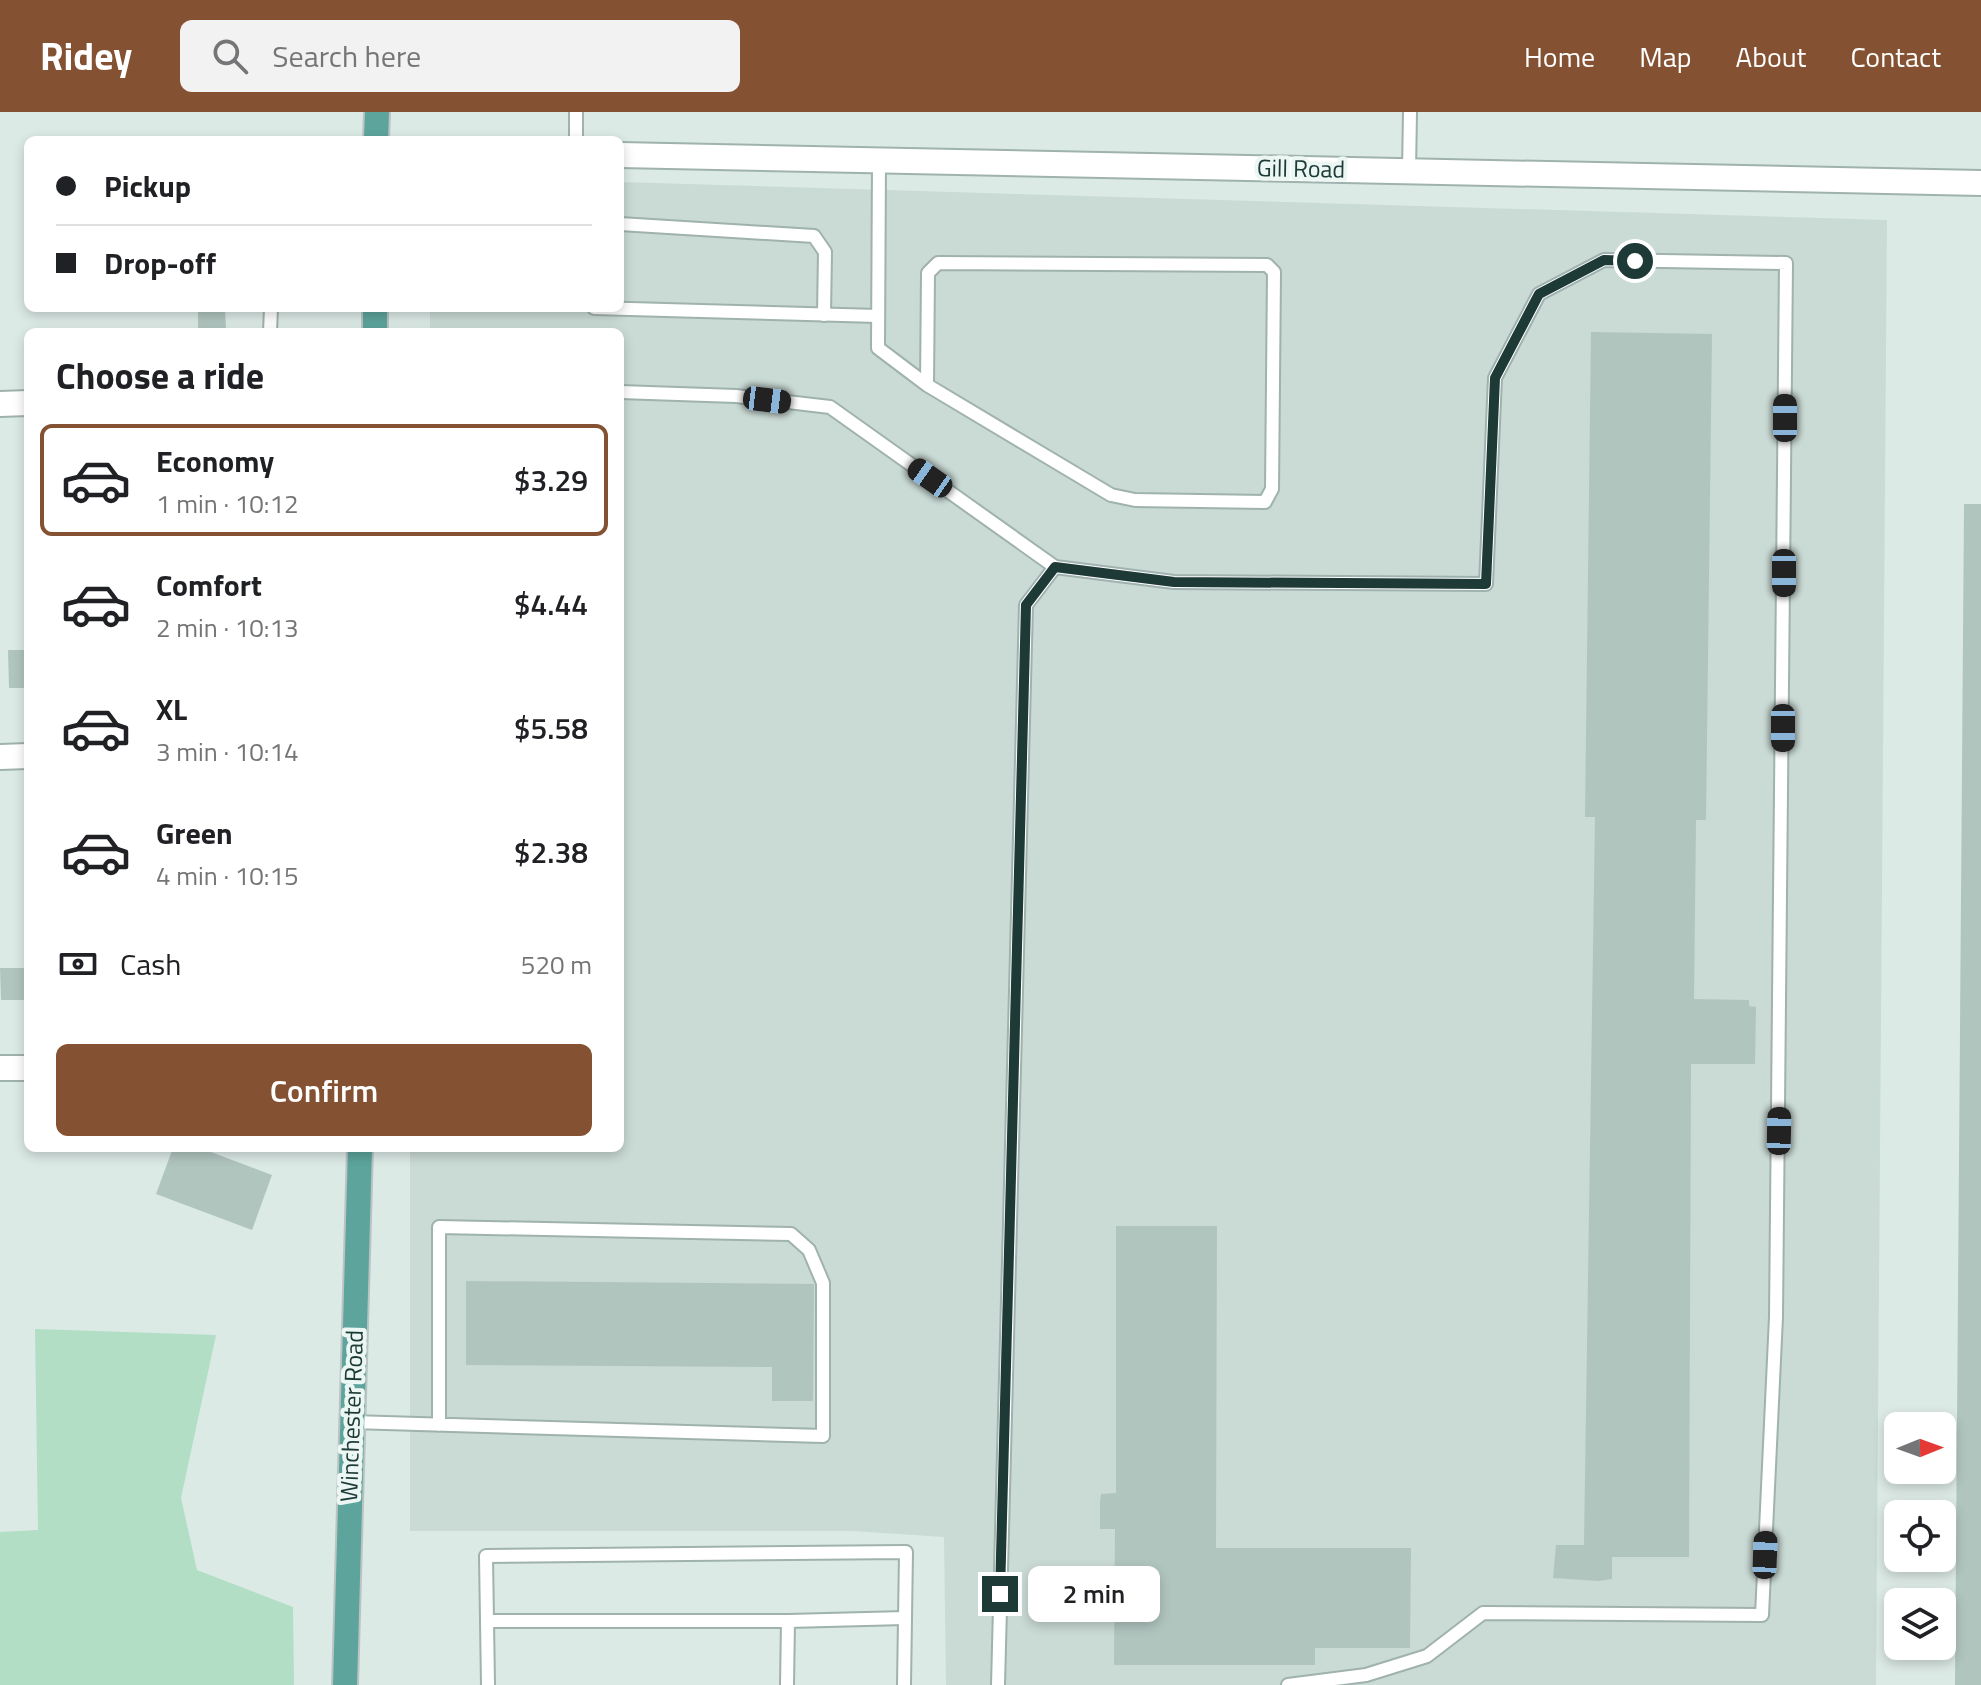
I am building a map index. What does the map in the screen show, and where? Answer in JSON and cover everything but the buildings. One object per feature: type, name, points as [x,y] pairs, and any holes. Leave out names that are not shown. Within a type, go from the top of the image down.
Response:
[{"type":"main road","points":[[376,136],[377,112]]},
{"type":"main road","name":"Winchester Road","points":[[345,1685],[360,1152]]},
{"type":"street","name":"Gill Road","points":[[624,155],[1981,183]]},
{"type":"street","points":[[0,404],[24,403]]},
{"type":"street","points":[[0,757],[24,756]]},
{"type":"street","points":[[0,1068],[24,1068]]},
{"type":"lane","points":[[576,112],[576,136]]},
{"type":"lane","points":[[1409,171],[1410,112]]},
{"type":"lane","points":[[879,161],[878,348],[927,385],[1111,495],[1135,500],[1265,502],[1272,489],[1274,272],[1267,265],[938,263],[928,273],[927,385]]},
{"type":"lane","points":[[624,224],[814,236],[825,252],[824,315]]},
{"type":"lane","points":[[624,392],[736,396],[830,407],[1055,567],[1174,582],[1486,584],[1495,378],[1539,294],[1604,260],[1786,263],[1776,1286],[1762,1615],[1483,1613],[1427,1656],[1366,1675],[1288,1685]]},
{"type":"lane","points":[[624,309],[878,316]]},
{"type":"lane","points":[[998,1685],[1026,605],[1055,567]]},
{"type":"lane","points":[[352,1422],[439,1425],[823,1436],[823,1283],[809,1250],[791,1234],[439,1227],[439,1425]]},
{"type":"lane","points":[[488,1685],[486,1556],[906,1552],[904,1685]]},
{"type":"lane","points":[[487,1621],[905,1618]]},
{"type":"lane","points":[[787,1685],[788,1621]]},
{"type":"shaded area","points":[[624,182],[1887,220],[1876,1685],[946,1685],[944,1537],[852,1531],[410,1531],[410,1152],[624,1152],[624,328],[430,328],[430,312],[624,312]]},
{"type":"green space","points":[[35,1329],[216,1335],[181,1498],[197,1570],[293,1607],[294,1685],[0,1685],[0,1532],[38,1530]]},
{"type":"route","points":[[1000,1594],[1026,605],[1055,567],[1174,582],[1486,584],[1495,378],[1539,294],[1604,260],[1635,261]]}]
